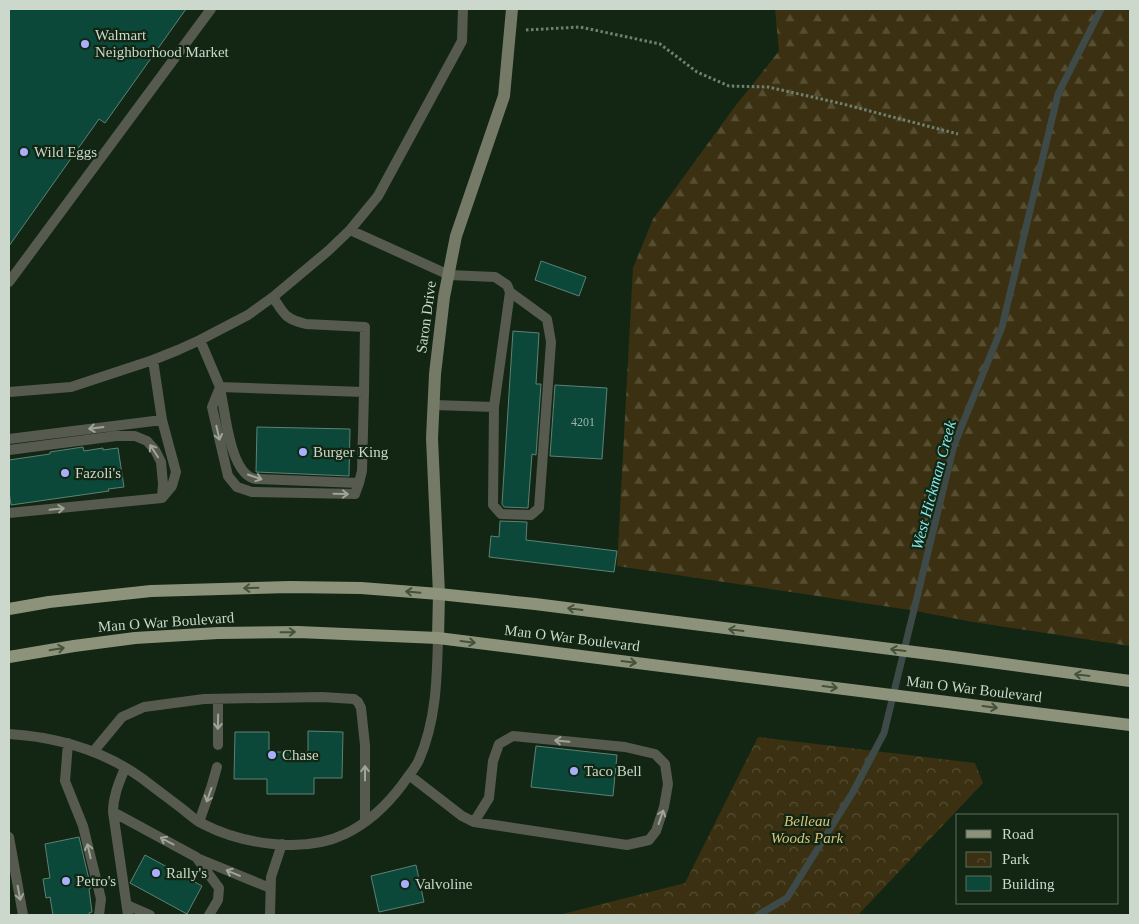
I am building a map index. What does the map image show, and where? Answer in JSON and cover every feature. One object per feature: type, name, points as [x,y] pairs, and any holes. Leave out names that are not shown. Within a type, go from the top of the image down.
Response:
[{"type":"main road","name":"Man O War Boulevard","points":[[9,609],[49,602],[151,592],[280,587],[361,588],[535,604],[1130,681]]},
{"type":"main road","name":"Man O War Boulevard","points":[[9,657],[135,638],[218,633],[298,632],[438,638],[1130,725]]},
{"type":"street","name":"Saron Drive","points":[[438,638],[439,594],[432,438],[435,374],[444,297],[456,236],[504,96],[512,9]]},
{"type":"lane","points":[[9,282],[211,9]]},
{"type":"lane","points":[[9,392],[71,387],[153,360],[200,340],[248,315],[273,297],[328,251],[350,230],[378,196],[462,41],[463,9]]},
{"type":"lane","points":[[350,230],[449,275],[495,277],[507,285],[510,292],[494,407],[492,505],[501,514],[531,515],[539,508],[551,342],[547,318],[510,292]]},
{"type":"lane","points":[[220,387],[212,407],[228,476],[237,486],[252,492],[355,494],[362,471],[365,327],[296,322],[289,319],[273,297]]},
{"type":"lane","points":[[200,340],[220,387],[236,460],[250,477],[258,479],[359,482]]},
{"type":"lane","points":[[9,514],[162,498],[172,486],[176,472],[162,420],[153,360]]},
{"type":"lane","points":[[220,387],[364,392]]},
{"type":"lane","points":[[434,405],[494,407]]},
{"type":"lane","points":[[9,439],[162,420]]},
{"type":"lane","points":[[9,450],[116,436],[135,436],[147,442],[155,450],[161,462],[162,498]]},
{"type":"lane","points":[[9,734],[30,735],[68,743],[106,756],[140,778],[199,822],[234,837],[260,843],[293,845],[324,841],[345,834],[373,817],[394,796],[418,762],[431,725],[437,682],[438,638]]},
{"type":"lane","points":[[93,752],[122,718],[144,707],[204,699],[322,697],[354,699],[361,708],[365,745],[365,822]]},
{"type":"lane","points":[[218,699],[218,745]]},
{"type":"lane","points":[[409,775],[462,816],[474,822],[627,845],[649,840],[656,831],[664,807],[668,784],[665,764],[654,754],[625,747],[513,736],[500,744],[493,761],[489,798],[474,822]]},
{"type":"lane","points":[[68,743],[65,781],[83,826],[101,900],[98,915]]},
{"type":"lane","points":[[199,822],[212,788],[217,767]]},
{"type":"lane","points":[[125,768],[116,789],[113,812],[127,910],[150,915]]},
{"type":"lane","points":[[113,812],[196,857],[270,888]]},
{"type":"lane","points":[[9,837],[23,915]]},
{"type":"lane","points":[[270,915],[271,877],[282,844]]},
{"type":"lane","points":[[196,857],[219,888],[218,900],[209,915]]},
{"type":"path","points":[[511,31],[580,27],[660,44],[697,72],[729,86],[768,87],[839,103],[958,134]]},
{"type":"green space","points":[[775,9],[1130,9],[1130,646],[973,622],[910,610],[617,566],[633,268],[653,219],[733,109],[779,51]]},
{"type":"green space","name":"Belleau Woods Park","points":[[758,737],[975,763],[983,783],[858,915],[559,915],[685,883]]},
{"type":"building","name":"Walmart Neighborhood Market","points":[[9,9],[186,9],[105,123],[99,119],[9,246]]},
{"type":"building","points":[[541,261],[586,277],[579,296],[535,280]]},
{"type":"building","points":[[513,331],[539,333],[536,384],[541,384],[536,455],[532,454],[528,508],[504,507],[502,504]]},
{"type":"building","points":[[555,385],[607,388],[602,459],[550,456]]},
{"type":"building","name":"Burger King","points":[[257,427],[350,429],[349,476],[256,472]]},
{"type":"building","name":"Fazoli's","points":[[83,447],[84,451],[118,448],[124,487],[108,489],[109,491],[11,505],[9,460]]},
{"type":"building","points":[[500,521],[527,522],[526,540],[617,551],[614,572],[489,557],[491,536],[499,537]]},
{"type":"building","points":[[308,731],[343,732],[342,778],[314,778],[314,794],[267,794],[267,779],[234,779],[235,732],[269,732],[269,752],[308,752]]},
{"type":"building","name":"Taco Bell","points":[[536,746],[617,755],[613,796],[531,787]]},
{"type":"building","points":[[79,837],[91,888],[89,889],[92,912],[89,915],[53,915],[50,897],[46,898],[43,879],[50,878],[45,844]]},
{"type":"building","name":"Rally's","points":[[145,855],[202,886],[187,914],[130,883]]},
{"type":"building","points":[[416,865],[424,902],[379,912],[371,876]]},
{"type":"waterway","name":"West Hickman Creek","points":[[758,915],[787,898],[853,792],[884,733],[954,445],[1002,327],[1058,94],[1101,9]]},
{"type":"place","name":"Walmart Neighborhood Market","points":[[85,44]]},
{"type":"place","name":"Wild Eggs","points":[[24,152]]},
{"type":"place","name":"Burger King","points":[[303,452]]},
{"type":"place","name":"Fazoli's","points":[[65,473]]},
{"type":"place","name":"Chase","points":[[272,755]]},
{"type":"place","name":"Taco Bell","points":[[574,771]]},
{"type":"place","name":"Rally's","points":[[156,873]]},
{"type":"place","name":"Petro's","points":[[66,881]]},
{"type":"place","name":"Valvoline","points":[[405,884]]}]
